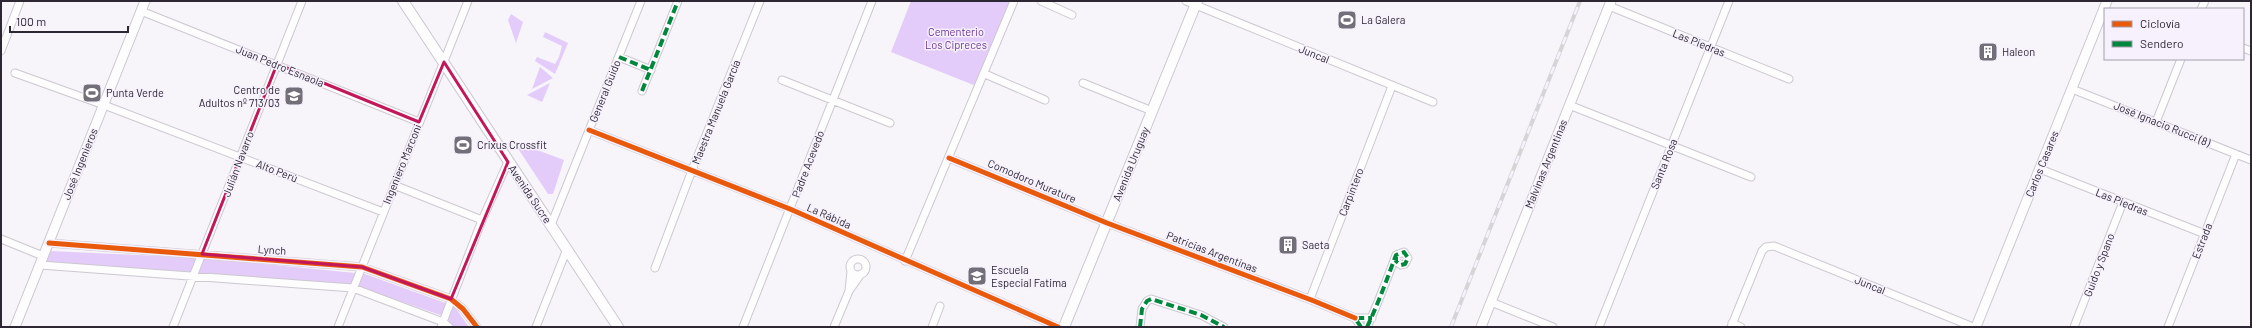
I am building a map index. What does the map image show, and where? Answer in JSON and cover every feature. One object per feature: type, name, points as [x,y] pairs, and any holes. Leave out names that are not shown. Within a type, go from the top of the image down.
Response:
[{"type":"main road","name":"Avenida Sucre","points":[[402,1],[444,62],[508,162],[618,327]]},
{"type":"main road","name":"Avenida Uruguay","points":[[1064,327],[1152,111],[1192,2]]},
{"type":"street","points":[[1,51],[20,1]]},
{"type":"street","name":"José Ingenieros","points":[[15,327],[145,1]]},
{"type":"street","name":"Julián Navarro","points":[[173,327],[302,1]]},
{"type":"street","name":"Ingeniero Marconi","points":[[338,327],[468,1]]},
{"type":"street","name":"General Guido","points":[[551,225],[641,1]]},
{"type":"street","points":[[642,91],[678,1]]},
{"type":"street","name":"Maestra Manuela García","points":[[656,268],[692,170],[760,1]]},
{"type":"street","name":"Padre Acevedo","points":[[743,326],[872,1]]},
{"type":"street","points":[[905,261],[985,74],[1014,1]]},
{"type":"street","points":[[1041,1],[1072,15]]},
{"type":"street","name":"Santa Rosa","points":[[1599,327],[1729,1]]},
{"type":"street","name":"Juncal","points":[[1192,2],[1433,102]]},
{"type":"street","name":"Las Piedras","points":[[1610,4],[1789,79]]},
{"type":"street","name":"Malvinas Argentinas","points":[[1481,327],[1610,4]]},
{"type":"street","name":"Carlos Casares","points":[[1976,327],[2104,9]]},
{"type":"street","name":"Juan Pedro Esnaola","points":[[141,11],[420,122]]},
{"type":"street","points":[[619,57],[651,70]]},
{"type":"street","points":[[2156,122],[2181,60]]},
{"type":"street","name":"Alto Perú","points":[[15,73],[104,105],[383,212]]},
{"type":"street","points":[[985,74],[1045,100]]},
{"type":"street","points":[[782,80],[890,123]]},
{"type":"street","points":[[1083,83],[1152,111]]},
{"type":"street","name":"Carpintero","points":[[1310,299],[1392,86]]},
{"type":"street","name":"José Ignacio Rucci (8)","points":[[2072,89],[2251,160]]},
{"type":"street","points":[[1569,105],[1751,177]]},
{"type":"street","name":"La Rábida","points":[[589,130],[790,209],[905,261],[1058,327]]},
{"type":"street","name":"Estrada","points":[[2168,327],[2236,154]]},
{"type":"street","name":"Comodoro Murature","points":[[949,158],[1107,223]]},
{"type":"street","points":[[442,324],[482,220],[508,162]]},
{"type":"street","name":"Las Piedras","points":[[2040,169],[2205,234]]},
{"type":"street","points":[[394,185],[482,220]]},
{"type":"street","name":"Guido y Spano","points":[[2074,327],[2123,202]]},
{"type":"street","name":"Patricias Argentinas","points":[[1107,223],[1310,299],[1354,318]]},
{"type":"street","points":[[1,238],[41,260],[193,276],[353,288],[449,327]]},
{"type":"street","name":"Lynch","points":[[49,243],[362,267],[452,299],[463,309],[477,327]]},
{"type":"street","name":"Juncal","points":[[1732,325],[1762,251],[1766,247],[1774,246],[1973,327]]},
{"type":"street","points":[[536,327],[567,249]]},
{"type":"street","points":[[1367,327],[1396,257],[1399,252],[1407,254],[1407,262],[1392,269]]},
{"type":"street","points":[[1396,257],[1398,263],[1401,265]]},
{"type":"street","points":[[834,327],[849,291],[865,270],[866,264],[859,258],[851,262],[849,291]]},
{"type":"street","points":[[851,270],[855,274],[861,274]]},
{"type":"street","points":[[1140,327],[1144,304],[1151,299],[1201,315],[1224,327]]},
{"type":"street","points":[[1491,302],[1553,327]]},
{"type":"street","points":[[932,327],[940,306]]},
{"type":"street","points":[[1354,318],[1372,318]]},
{"type":"street","points":[[1354,318],[1361,327]]},
{"type":"street","points":[[1732,325],[1741,327]]},
{"type":"street","points":[[743,326],[751,327]]},
{"type":"highlighted area","points":[[444,62],[508,162],[451,299],[362,267],[202,254],[277,64],[419,122]]},
{"type":"green space","name":"Cementerio Los Cipreces","points":[[911,1],[1010,1],[976,86],[891,52]]},
{"type":"green space","points":[[511,14],[523,22],[516,43],[508,20]]},
{"type":"green space","points":[[545,32],[568,43],[555,74],[535,61],[537,57],[555,64],[559,57],[562,46],[543,37]]},
{"type":"green space","points":[[540,67],[553,78],[532,89]]},
{"type":"green space","points":[[550,83],[542,102],[527,95]]},
{"type":"green space","points":[[513,141],[564,160],[553,194],[548,194]]},
{"type":"green space","points":[[50,251],[202,258],[365,274],[454,306],[469,327],[453,327],[446,317],[359,287],[45,262]]},
{"type":"railway","points":[[1451,327],[1580,1]]},
{"type":"marked path","points":[[642,91],[678,1]]},
{"type":"marked path","points":[[619,57],[651,70]]},
{"type":"marked path","points":[[1367,327],[1396,255],[1404,252],[1408,258],[1405,264],[1401,265],[1396,261],[1396,257]]},
{"type":"marked path","points":[[1140,327],[1142,309],[1147,301],[1151,299],[1201,315],[1224,327]]},
{"type":"marked path","points":[[1361,327],[1355,318],[1372,318]]},
{"type":"cycle path","points":[[589,130],[790,209],[1058,327]]},
{"type":"cycle path","points":[[949,158],[1107,223],[1314,301],[1355,318]]},
{"type":"cycle path","points":[[49,243],[362,267],[451,299],[463,309],[477,327]]},
{"type":"place","name":"La Galera","points":[[1347,20]]},
{"type":"place","name":"Haleon","points":[[1988,52]]},
{"type":"place","name":"Punta Verde","points":[[92,93]]},
{"type":"place","name":"Centro de Adultos nº 713/03","points":[[294,96]]},
{"type":"place","name":"Crixus Crossfit","points":[[463,145]]},
{"type":"place","name":"Saeta","points":[[1288,245]]},
{"type":"place","name":"Escuela Especial Fatima","points":[[977,276]]}]
